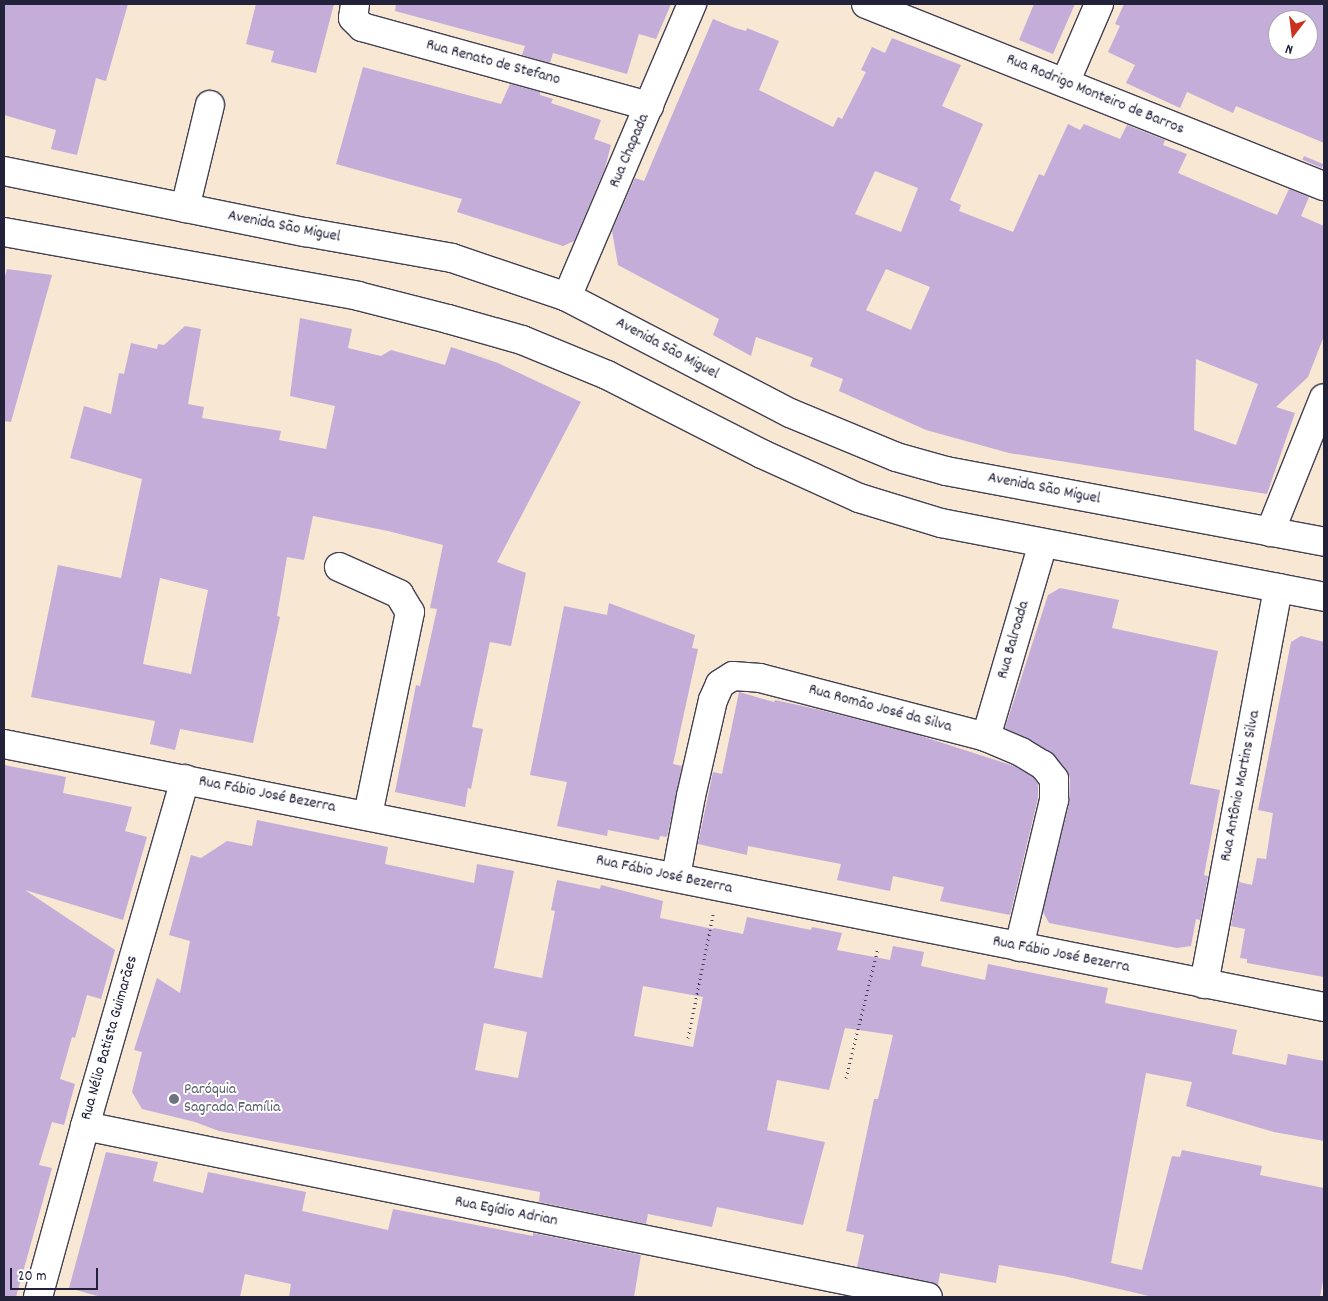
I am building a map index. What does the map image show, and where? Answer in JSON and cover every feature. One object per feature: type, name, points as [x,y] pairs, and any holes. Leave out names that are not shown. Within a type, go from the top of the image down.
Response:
[{"type":"street","name":"Rua Renato de Stefano","points":[[354,4],[353,18],[362,27],[650,106]]},
{"type":"street","name":"Rua Chapada","points":[[567,297],[692,4]]},
{"type":"street","name":"Rua Rodrigo Monteiro de Barros","points":[[866,4],[1324,186]]},
{"type":"street","points":[[1065,83],[1099,4]]},
{"type":"street","points":[[185,208],[210,105]]},
{"type":"street","name":"Avenida São Miguel","points":[[4,171],[185,208],[452,258],[567,297],[790,413],[896,457],[946,471],[1324,542]]},
{"type":"street","points":[[4,232],[358,296],[522,340],[607,375],[762,454],[859,498],[941,523],[1324,597]]},
{"type":"street","points":[[1270,532],[1324,398]]},
{"type":"street","name":"Rua Balroada","points":[[986,737],[1043,543]]},
{"type":"street","points":[[338,567],[399,594],[410,612],[368,815]]},
{"type":"street","name":"Rua Antônio Martins Silva","points":[[1204,984],[1278,588]]},
{"type":"street","name":"Rua Romão José da Silva","points":[[676,876],[691,796],[713,700],[720,684],[733,676],[760,678],[986,737],[1021,752],[1043,765],[1054,779],[1054,800],[1019,947]]},
{"type":"street","name":"Rua Fábio José Bezerra","points":[[4,744],[185,778],[676,876],[719,887],[885,921],[1324,1007]]},
{"type":"street","name":"Rua Nélio Batista Guimarães","points":[[38,1297],[185,778]]},
{"type":"street","name":"Rua Egídio Adrian","points":[[85,1126],[928,1297]]},
{"type":"path","points":[[688,1038],[719,887]]},
{"type":"path","points":[[846,1078],[885,921]]},
{"type":"building","points":[[4,4],[128,4],[106,81],[96,78],[77,155],[51,149],[56,130],[4,115]]},
{"type":"building","points":[[256,4],[334,4],[316,73],[271,62],[274,51],[246,44]]},
{"type":"building","points":[[396,4],[671,4],[656,39],[639,34],[627,74],[553,53],[550,63],[522,55],[525,46],[395,11]]},
{"type":"building","points":[[1034,4],[1075,4],[1053,54],[1019,40]]},
{"type":"building","points":[[1124,4],[1324,4],[1324,143],[1236,106],[1233,113],[1187,92],[1180,108],[1126,83],[1135,65],[1108,52],[1120,26],[1115,24]]},
{"type":"building","points":[[713,19],[746,31],[747,28],[779,41],[759,90],[833,127],[838,117],[842,119],[866,72],[861,70],[872,47],[885,53],[892,38],[961,65],[942,106],[983,124],[950,200],[961,205],[959,211],[1013,232],[1039,174],[1044,176],[1068,124],[1080,130],[1084,124],[1120,139],[1127,125],[1165,140],[1163,145],[1187,154],[1178,173],[1277,215],[1289,189],[1309,197],[1301,216],[1324,226],[1324,336],[1308,377],[1276,407],[1295,413],[1267,494],[1009,453],[926,430],[839,391],[843,379],[810,366],[813,358],[756,337],[751,356],[713,335],[719,319],[618,265],[612,231],[635,178],[644,181]],"holes":[[[875,171],[918,188],[901,232],[855,214]],[[886,269],[930,287],[911,330],[866,310]],[[1196,359],[1258,384],[1236,445],[1194,430]]]},
{"type":"building","points":[[363,67],[501,104],[510,84],[540,92],[540,95],[553,99],[551,103],[601,120],[594,139],[611,145],[605,168],[574,241],[563,246],[457,212],[462,199],[336,164]]},
{"type":"building","points":[[1304,156],[1323,164],[1322,168],[1302,160]]},
{"type":"building","points":[[7,269],[52,275],[11,422],[4,421],[4,280]]},
{"type":"building","points":[[300,318],[352,329],[348,348],[381,356],[391,350],[445,365],[451,347],[498,363],[581,402],[497,562],[526,573],[511,646],[490,642],[472,727],[483,729],[471,789],[468,788],[465,807],[395,792],[416,685],[420,686],[437,609],[430,608],[443,545],[388,531],[313,516],[304,560],[287,557],[277,616],[280,617],[253,743],[180,729],[175,750],[150,744],[155,721],[31,697],[58,565],[121,578],[142,479],[70,458],[84,406],[111,414],[119,373],[124,374],[131,343],[157,349],[158,344],[164,345],[185,326],[201,329],[188,404],[204,407],[202,418],[281,431],[279,440],[326,449],[335,406],[290,396]],"holes":[[[160,578],[208,590],[191,674],[143,664]]]},
{"type":"building","points":[[1060,588],[1119,600],[1112,628],[1218,651],[1190,784],[1220,790],[1204,875],[1208,876],[1200,920],[1196,919],[1191,946],[1177,948],[1049,923],[1043,912],[1069,804],[1070,778],[1066,769],[1051,752],[1005,728],[1048,595]]},
{"type":"building","points":[[609,603],[695,635],[692,648],[698,649],[673,764],[682,766],[667,837],[660,836],[659,840],[608,830],[607,836],[557,826],[567,782],[530,775],[564,606],[607,615]]},
{"type":"building","points":[[1301,636],[1324,642],[1324,977],[1247,963],[1247,959],[1240,958],[1245,929],[1231,926],[1239,882],[1252,885],[1257,858],[1266,859],[1273,813],[1258,810],[1291,642]]},
{"type":"building","points":[[739,692],[774,702],[775,700],[816,709],[918,735],[1014,766],[1033,777],[1038,784],[1038,798],[1010,915],[940,901],[944,887],[893,876],[890,891],[837,880],[841,864],[748,846],[747,855],[698,844],[713,772],[722,774]]},
{"type":"building","points":[[4,765],[66,777],[63,793],[132,807],[125,831],[147,837],[123,920],[25,890],[115,950],[101,999],[87,995],[75,1038],[72,1037],[60,1079],[75,1084],[64,1125],[52,1122],[39,1165],[52,1168],[16,1297],[4,1297]]},
{"type":"building","points":[[257,820],[388,847],[385,864],[474,883],[477,864],[514,871],[494,968],[542,978],[555,911],[551,910],[557,880],[600,889],[601,885],[663,901],[660,918],[713,929],[743,934],[747,917],[811,930],[812,927],[842,933],[837,950],[890,960],[893,946],[924,952],[921,966],[985,980],[988,964],[1108,988],[1105,1003],[1237,1030],[1232,1054],[1286,1065],[1288,1054],[1324,1061],[1324,1141],[1274,1132],[1186,1106],[1192,1082],[1146,1073],[1111,1263],[1142,1270],[1172,1156],[1180,1157],[1182,1150],[1262,1166],[1260,1175],[1324,1188],[1324,1276],[1320,1297],[1153,1297],[1064,1276],[999,1265],[996,1283],[940,1273],[938,1285],[857,1267],[864,1235],[846,1231],[874,1099],[878,1099],[893,1035],[845,1028],[829,1090],[777,1080],[767,1130],[825,1142],[803,1225],[717,1207],[712,1227],[648,1214],[646,1224],[539,1202],[540,1192],[219,1131],[195,1122],[142,1109],[132,1092],[142,1052],[134,1050],[157,978],[180,993],[190,941],[169,935],[191,855],[201,858],[227,841],[252,846]],"holes":[[[643,986],[703,997],[693,1047],[634,1036]],[[484,1023],[527,1032],[518,1078],[475,1070]]]},
{"type":"building","points":[[106,1152],[158,1162],[153,1181],[203,1193],[208,1172],[306,1192],[302,1211],[388,1230],[393,1209],[533,1236],[533,1233],[641,1255],[634,1297],[289,1297],[291,1284],[245,1274],[240,1297],[101,1297],[69,1288]]},
{"type":"place","name":"Paróquia Sagrada Família","points":[[174,1099]]}]
